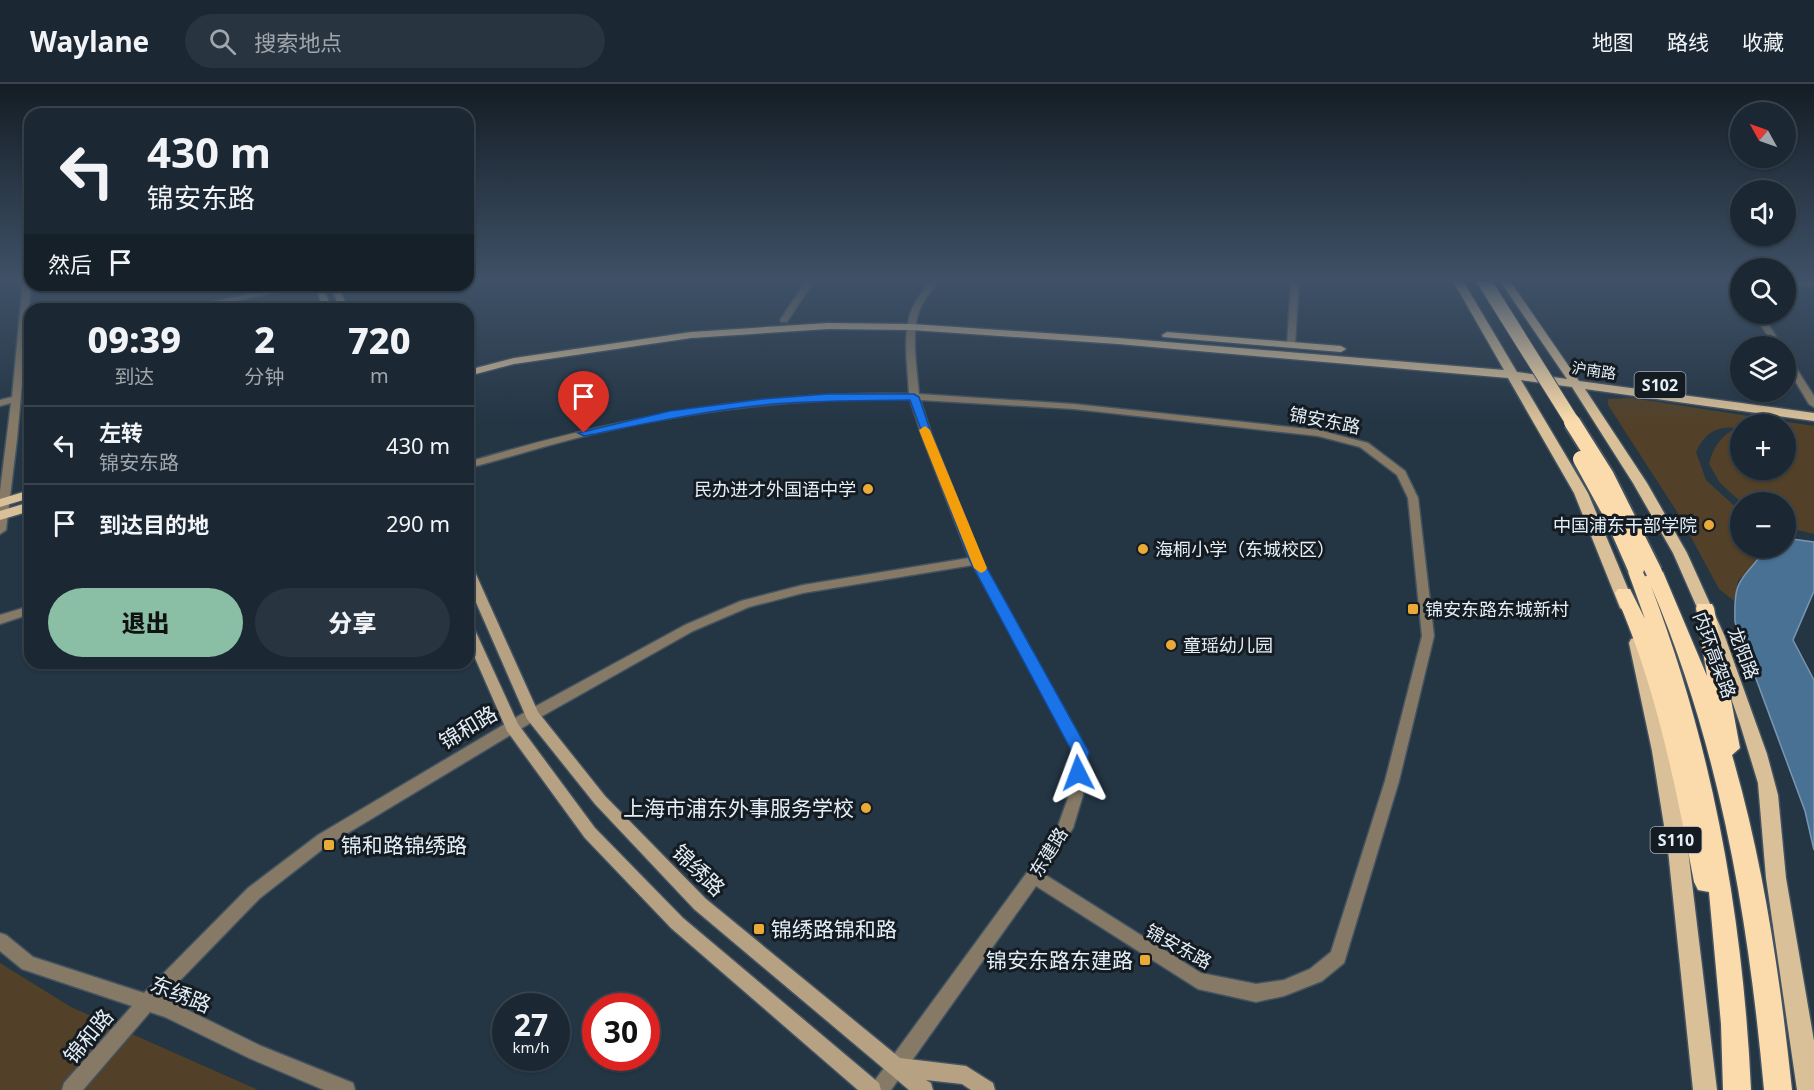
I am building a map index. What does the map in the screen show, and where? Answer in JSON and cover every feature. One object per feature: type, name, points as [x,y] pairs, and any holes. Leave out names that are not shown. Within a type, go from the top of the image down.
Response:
[{"type":"highway","name":"内环高架路","points":[[1501,328],[1590,474],[1645,571],[1699,682],[1723,762],[1739,830],[1758,930],[1778,1090]]},
{"type":"highway","name":"内环高架路","points":[[1513,328],[1606,476],[1645,571],[1694,753],[1718,879],[1732,1007],[1737,1090]]},
{"type":"highway","points":[[1623,593],[1651,652],[1671,716],[1732,1007]]},
{"type":"highway","points":[[1705,608],[1726,729],[1739,830]]},
{"type":"main road","name":"S102","points":[[474,362],[530,348],[685,328]]},
{"type":"main road","name":"S102","points":[[474,371],[514,361],[691,335],[798,328]]},
{"type":"main road","name":"S102","points":[[969,328],[1509,369]]},
{"type":"main road","name":"S102","points":[[998,328],[1290,345],[1509,369]]},
{"type":"main road","name":"S110","points":[[1485,328],[1581,494],[1623,593],[1652,706],[1670,799],[1705,1090]]},
{"type":"main road","name":"龙阳路","points":[[1536,328],[1664,525],[1705,608],[1767,783],[1772,810],[1776,875],[1788,941],[1809,1090]]},
{"type":"main road","name":"沪南路","points":[[1509,369],[1814,406]]},
{"type":"main road","name":"沪南路","points":[[1570,377],[1814,417]]},
{"type":"main road","points":[[2,509],[24,497]]},
{"type":"main road","points":[[2,509],[24,507]]},
{"type":"main road","name":"锦绣路","points":[[474,584],[532,715],[600,800],[700,904],[924,1090]]},
{"type":"main road","points":[[474,642],[512,727],[590,833],[676,923],[872,1090]]},
{"type":"main road","points":[[896,1066],[966,1075],[986,1090]]},
{"type":"street","name":"东建路","points":[[880,1090],[1034,876],[1065,828],[1076,795],[1081,752],[976,561],[914,397],[913,328]]},
{"type":"street","points":[[1290,345],[1291,328]]},
{"type":"street","points":[[0,530],[16,399],[24,354]]},
{"type":"street","points":[[1796,376],[1814,406]]},
{"type":"street","name":"锦安东路","points":[[474,463],[563,438],[680,413],[816,398],[914,397],[1015,403],[1326,435],[1364,445],[1401,472],[1413,498],[1428,636],[1392,781],[1338,957],[1316,975],[1284,988],[1256,993],[1198,981],[1034,876]]},
{"type":"street","points":[[0,403],[16,399]]},
{"type":"street","name":"锦和路","points":[[72,1090],[146,1003],[254,893],[323,840],[532,715],[689,628],[745,604],[803,589],[976,561]]},
{"type":"street","points":[[0,620],[24,612]]},
{"type":"street","name":"东绣路","points":[[0,941],[28,963],[168,1009],[255,1052],[346,1090]]},
{"type":"shaded area","points":[[1632,398],[1736,414],[1730,414],[1730,427],[1712,432],[1703,440],[1696,452],[1706,480],[1730,502],[1730,558],[1759,558],[1738,581],[1734,601],[1719,589],[1679,515],[1608,405],[1608,399]]},
{"type":"shaded area","points":[[1796,423],[1814,426],[1814,534],[1796,530],[1796,492],[1730,492],[1720,483],[1709,464],[1715,447],[1730,432],[1730,480],[1796,480]]},
{"type":"shaded area","points":[[0,963],[71,1007],[258,1090],[0,1090]]},
{"type":"water","points":[[1796,540],[1814,542],[1814,591],[1793,640],[1814,680],[1814,850],[1805,811],[1735,622],[1736,593],[1745,574],[1759,558],[1796,558]]},
{"type":"slow traffic","points":[[925,430],[976,561],[981,568]]},
{"type":"place","name":"民办进才外国语中学","points":[[868,489]]},
{"type":"place","name":"中国浦东干部学院","points":[[1709,525]]},
{"type":"place","name":"海桐小学（东城校区）","points":[[1143,549]]},
{"type":"place","name":"锦安东路东城新村","points":[[1413,609]]},
{"type":"place","name":"童瑶幼儿园","points":[[1171,645]]},
{"type":"place","name":"上海市浦东外事服务学校","points":[[866,808]]},
{"type":"place","name":"锦和路锦绣路","points":[[329,845]]},
{"type":"place","name":"锦绣路锦和路","points":[[759,929]]},
{"type":"place","name":"锦安东路东建路","points":[[1145,960]]},
{"type":"route","points":[[584,433],[670,415],[763,402],[827,397],[914,397],[976,561],[1081,752],[1078,773]]}]
